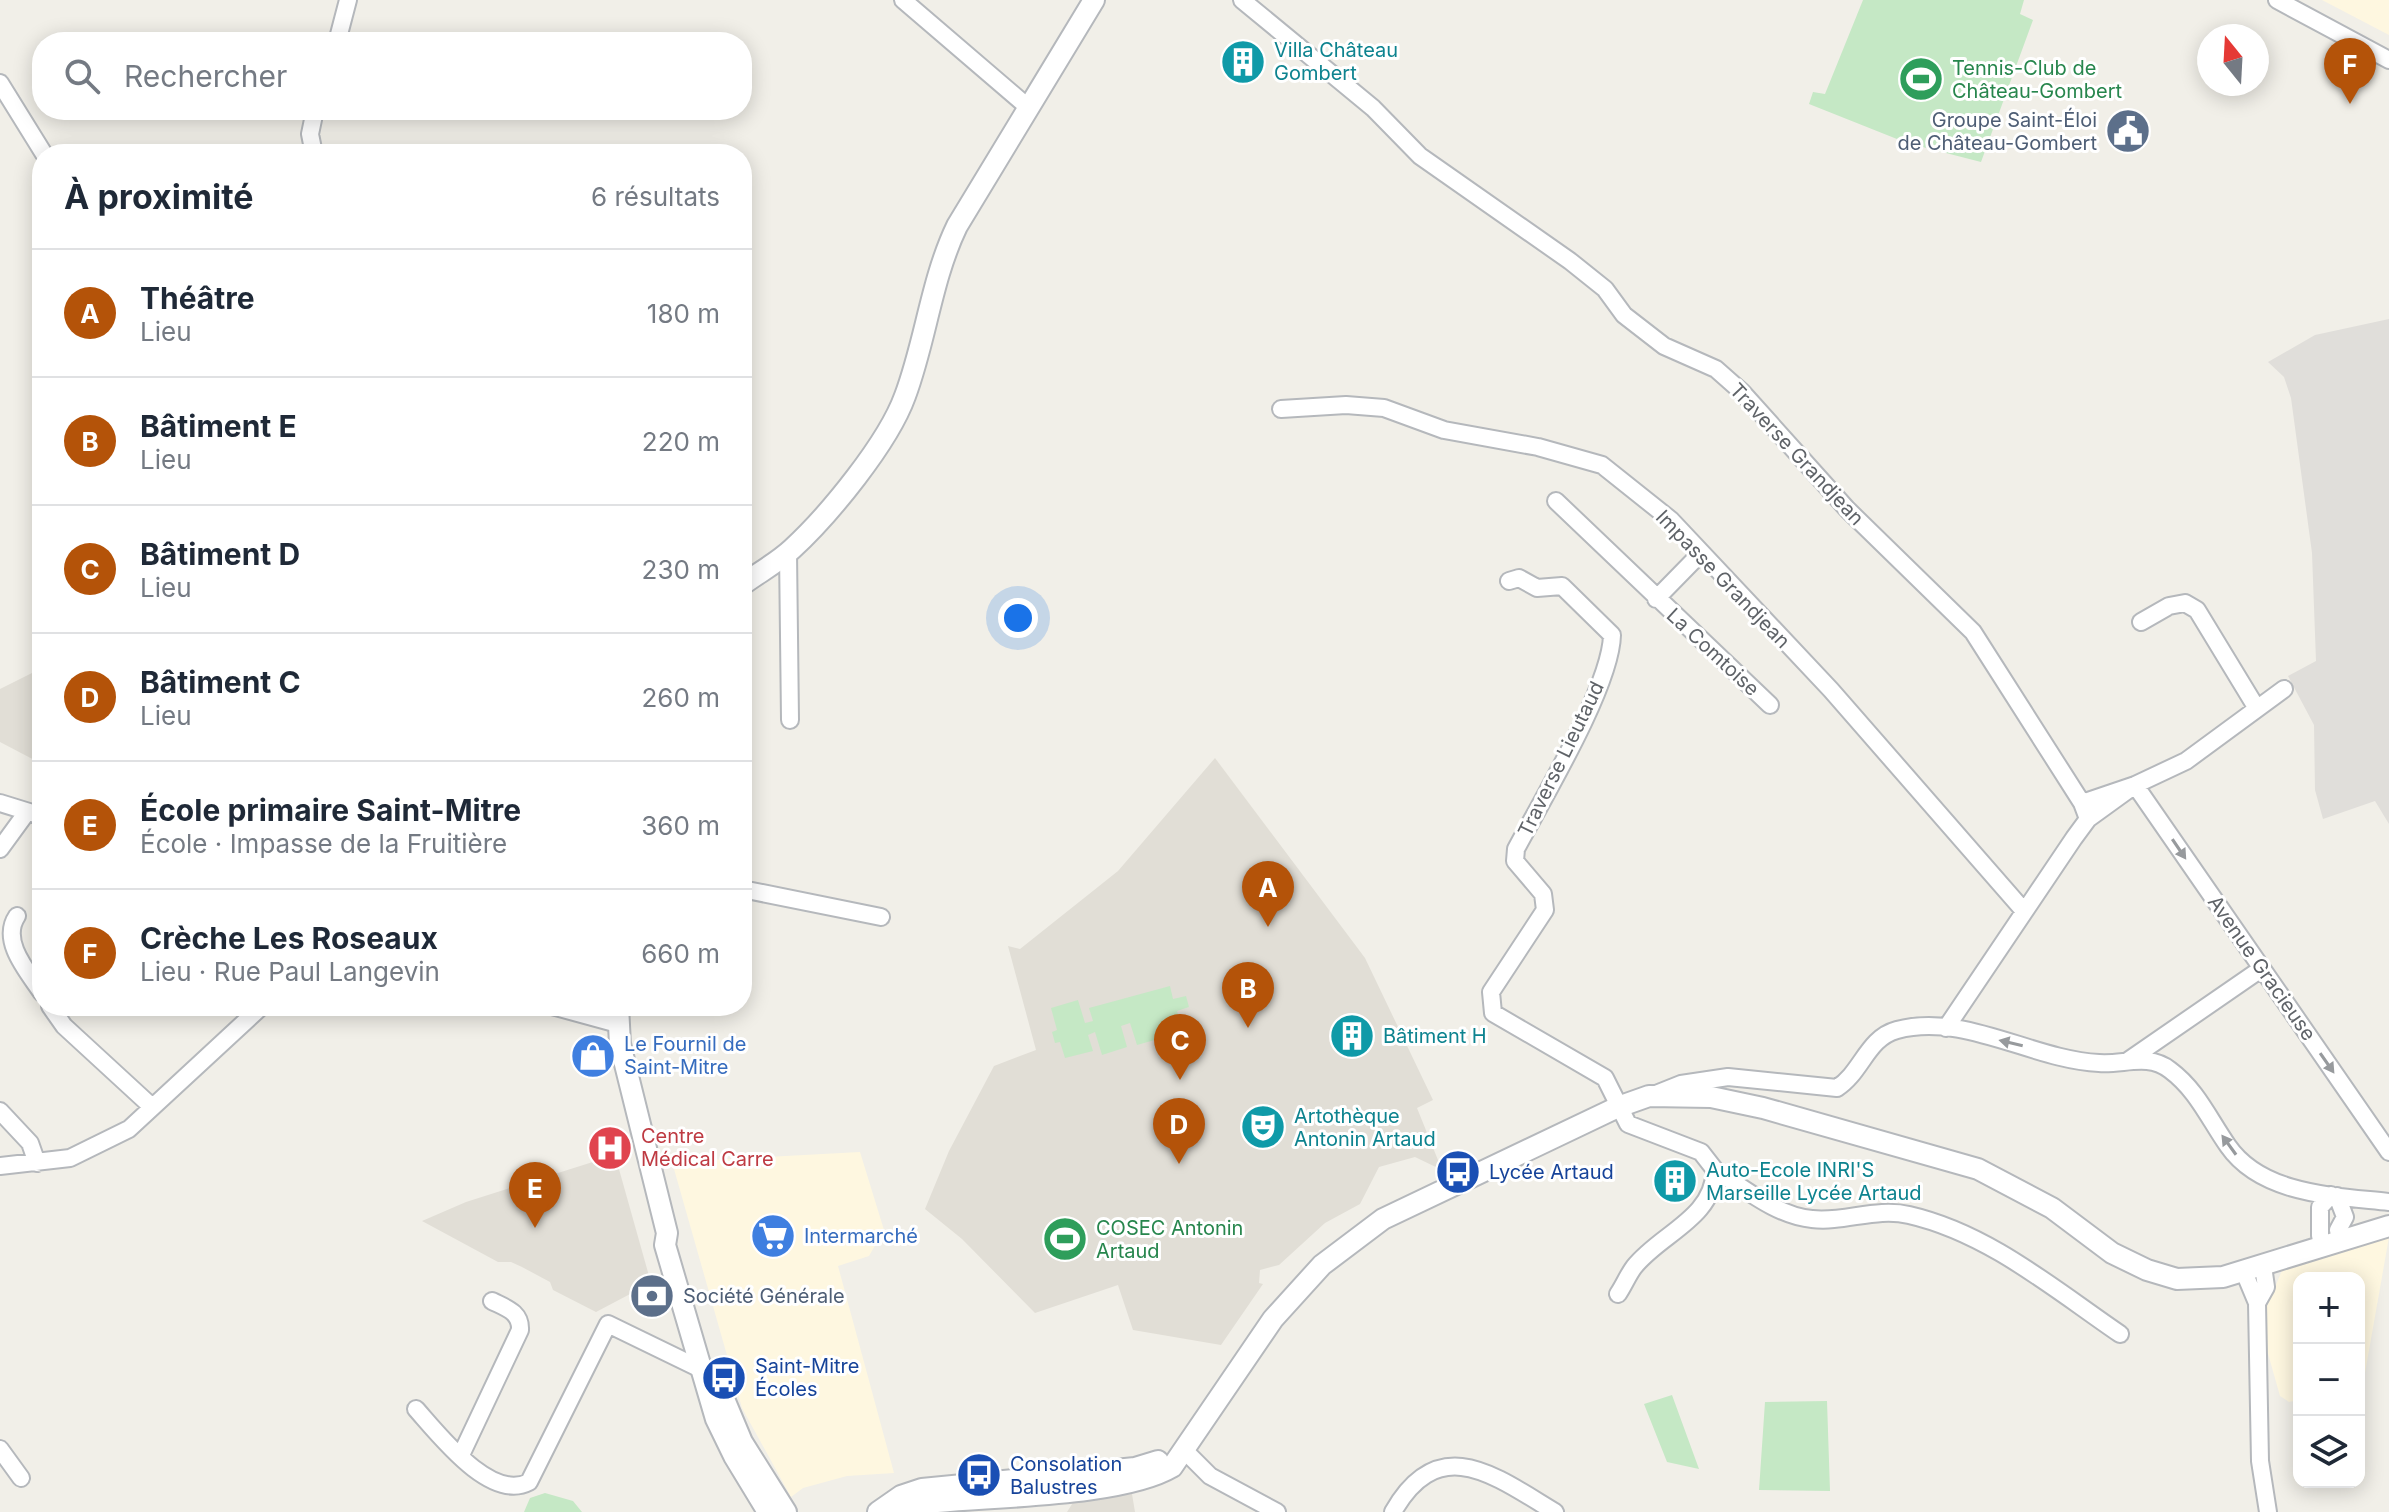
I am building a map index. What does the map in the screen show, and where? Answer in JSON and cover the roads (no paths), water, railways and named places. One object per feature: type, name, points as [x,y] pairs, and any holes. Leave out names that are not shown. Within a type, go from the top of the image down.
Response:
[{"type":"street","points":[[340,32],[348,0]]},
{"type":"street","points":[[903,0],[1029,108]]},
{"type":"street","points":[[752,578],[788,552],[859,471],[905,399],[940,262],[1094,0]]},
{"type":"street","name":"Traverse Grandjean","points":[[1242,0],[1373,108],[1420,156],[1570,261],[1605,289],[1624,315],[1664,346],[1716,369],[1742,392],[1847,509],[1973,632],[2082,803],[2088,819]]},
{"type":"street","points":[[2278,0],[2389,60]]},
{"type":"street","points":[[0,83],[38,144]]},
{"type":"street","points":[[312,144],[313,120]]},
{"type":"street","name":"Impasse Grandjean","points":[[1281,409],[1346,405],[1384,408],[1444,430],[1538,447],[1602,465],[1671,520],[1831,690],[2024,911]]},
{"type":"street","name":"La Comtoise","points":[[1556,501],[1770,705]]},
{"type":"street","points":[[788,552],[790,720]]},
{"type":"street","name":"La Comtoise","points":[[1656,599],[1700,554]]},
{"type":"street","name":"Traverse Lieutaud","points":[[1509,581],[1519,578],[1537,588],[1562,586],[1612,635],[1612,654],[1577,731],[1516,849],[1515,861],[1543,894],[1545,910],[1491,992],[1493,1013],[1605,1078],[1618,1107]]},
{"type":"street","points":[[2141,622],[2169,606],[2185,603],[2197,610],[2256,707]]},
{"type":"street","points":[[2082,803],[2135,785],[2186,761],[2284,689]]},
{"type":"street","points":[[1946,1028],[2088,819],[2135,785]]},
{"type":"street","name":"Avenue Gracieuse","points":[[2135,785],[2389,1152]]},
{"type":"street","points":[[0,803],[32,813]]},
{"type":"street","points":[[0,849],[32,816]]},
{"type":"street","points":[[752,891],[881,917]]},
{"type":"street","points":[[17,916],[11,924],[9,940],[32,977]]},
{"type":"street","points":[[2129,1060],[2261,969]]},
{"type":"street","points":[[57,1016],[151,1106]]},
{"type":"street","points":[[0,1166],[70,1158],[129,1129],[251,1016]]},
{"type":"street","points":[[618,1016],[667,1233],[665,1245],[709,1374],[742,1442],[786,1512]]},
{"type":"street","points":[[889,1510],[927,1503],[1138,1482],[1172,1467],[1273,1319],[1322,1265],[1412,1203],[1618,1107],[1681,1084],[1728,1077],[1837,1088],[1848,1081],[1879,1038],[1907,1028],[1946,1028],[2099,1063],[2148,1060],[2167,1068],[2192,1089],[2229,1148],[2245,1165],[2274,1183],[2389,1202]]},
{"type":"street","points":[[1649,1096],[1711,1097],[1763,1108],[1978,1169],[2052,1208],[2112,1253],[2147,1270],[2177,1279],[2223,1277],[2254,1269],[2345,1217],[2334,1195]]},
{"type":"street","points":[[1618,1107],[1628,1124],[1701,1152],[1715,1170],[1782,1211],[1812,1220],[1887,1212],[1910,1215],[1995,1248],[2120,1334]]},
{"type":"street","points":[[0,1111],[30,1143],[37,1163]]},
{"type":"street","points":[[1618,1294],[1635,1267],[1703,1206],[1714,1186],[1715,1170]]},
{"type":"street","points":[[2292,1185],[2327,1228]]},
{"type":"street","points":[[2327,1228],[2334,1195]]},
{"type":"street","points":[[2177,1279],[2226,1267],[2327,1228],[2389,1218]]},
{"type":"street","points":[[2327,1228],[2389,1226]]},
{"type":"street","points":[[2254,1269],[2260,1461],[2268,1512]]},
{"type":"street","points":[[461,1455],[520,1330],[516,1313],[492,1301]]},
{"type":"street","points":[[416,1409],[483,1475],[503,1487],[517,1489],[529,1482],[608,1324],[709,1374]]},
{"type":"street","points":[[709,1374],[716,1419],[768,1512]]},
{"type":"street","points":[[0,1449],[21,1478]]},
{"type":"street","points":[[1183,1449],[1210,1476],[1277,1512]]},
{"type":"street","points":[[1393,1512],[1407,1487],[1422,1475],[1460,1466],[1485,1472],[1555,1512]]},
{"type":"place","name":"Villa Château Gombert","points":[[1243,62]]},
{"type":"place","name":"Tennis-Club de Château-Gombert","points":[[1921,79]]},
{"type":"place","name":"Crèche Les Roseaux","points":[[2350,104]]},
{"type":"place","name":"Groupe Saint-Éloi de Château-Gombert","points":[[2128,131]]},
{"type":"place","name":"Théâtre","points":[[1268,927]]},
{"type":"place","name":"Bâtiment E","points":[[1248,1028]]},
{"type":"place","name":"Bâtiment H","points":[[1352,1036]]},
{"type":"place","name":"Le Fournil de Saint-Mitre","points":[[593,1056]]},
{"type":"place","name":"Bâtiment D","points":[[1180,1080]]},
{"type":"place","name":"Artothèque Antonin Artaud","points":[[1263,1127]]},
{"type":"place","name":"Centre Médical Carre","points":[[610,1148]]},
{"type":"place","name":"Bâtiment C","points":[[1179,1164]]},
{"type":"place","name":"Lycée Artaud","points":[[1458,1172]]},
{"type":"place","name":"Auto-Ecole INRI'S Marseille Lycée Artaud","points":[[1675,1181]]},
{"type":"place","name":"École primaire Saint-Mitre","points":[[535,1228]]},
{"type":"place","name":"Intermarché","points":[[773,1236]]},
{"type":"place","name":"COSEC Antonin Artaud","points":[[1065,1239]]},
{"type":"place","name":"Société Générale","points":[[652,1296]]},
{"type":"place","name":"Saint-Mitre Écoles","points":[[724,1378]]},
{"type":"place","name":"Consolation Balustres","points":[[979,1475]]}]
